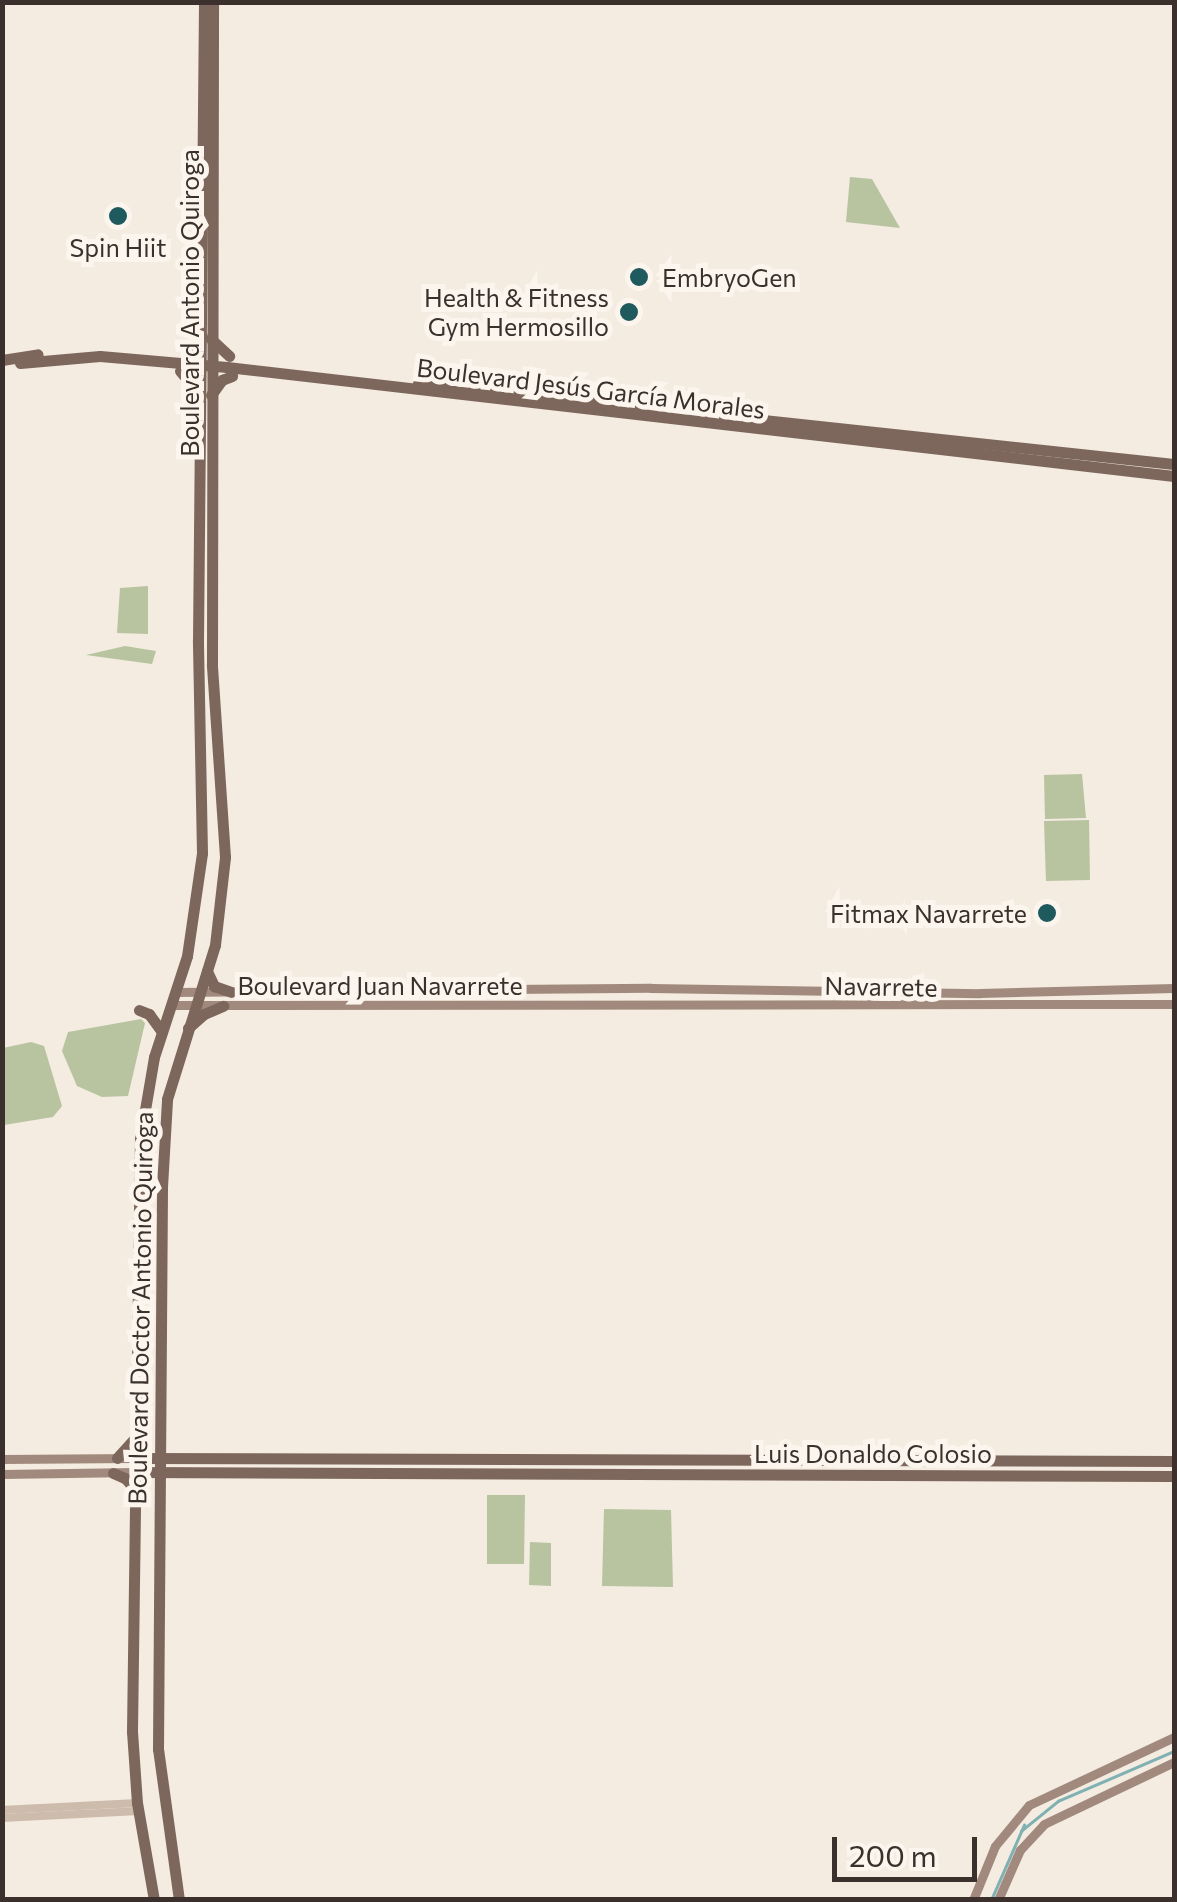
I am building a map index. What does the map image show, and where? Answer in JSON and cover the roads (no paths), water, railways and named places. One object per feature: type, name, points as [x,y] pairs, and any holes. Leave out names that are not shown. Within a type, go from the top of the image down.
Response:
[{"type":"main road","name":"Boulevard Antonio Quiroga","points":[[204,2],[205,604]]},
{"type":"main road","name":"Boulevard Antonio Quiroga","points":[[206,338],[213,2]]},
{"type":"main road","points":[[187,350],[206,338],[229,356]]},
{"type":"main road","name":"Boulevard Jesús García Morales","points":[[2,363],[38,354],[127,350],[374,383]]},
{"type":"main road","name":"Boulevard Jesús García Morales","points":[[2,363],[124,356],[856,435],[1174,464]]},
{"type":"main road","points":[[180,371],[206,395],[232,376]]},
{"type":"main road","name":"Boulevard Antonio Quiroga","points":[[205,604],[199,589],[206,395]]},
{"type":"main road","name":"Boulevard Jesús García Morales","points":[[856,435],[1174,476]]},
{"type":"main road","points":[[199,589],[208,592],[212,621]]},
{"type":"main road","name":"Boulevard Doctor Antonio Quiroga","points":[[180,1900],[158,1750],[164,1125],[171,1076],[207,972],[219,921],[225,857],[212,621],[205,604]]},
{"type":"main road","name":"Boulevard Doctor Antonio Quiroga","points":[[154,1900],[138,1807],[132,1732],[140,1139],[146,1090],[196,911],[202,853],[205,604]]},
{"type":"main road","points":[[186,1032],[204,1014],[221,1006],[216,999],[226,992],[214,986],[207,972]]},
{"type":"main road","name":"Boulevard Juan Navarrete","points":[[174,999],[200,992],[588,988]]},
{"type":"main road","name":"Navarrete","points":[[588,988],[980,993],[1174,988]]},
{"type":"main road","name":"Boulevard Juan Navarrete","points":[[174,999],[221,1006],[588,1004]]},
{"type":"main road","name":"Navarrete","points":[[588,1004],[1174,1004]]},
{"type":"main road","points":[[139,1010],[154,1019],[162,1032]]},
{"type":"main road","points":[[117,1458],[136,1435]]},
{"type":"main road","points":[[159,1441],[180,1465]]},
{"type":"main road","points":[[2,1458],[159,1458],[180,1465],[255,1473],[571,1466]]},
{"type":"main road","points":[[255,1473],[262,1462],[306,1458]]},
{"type":"main road","points":[[2,1474],[158,1472],[180,1465],[306,1458],[483,1460],[571,1466]]},
{"type":"main road","points":[[351,1472],[355,1462],[369,1458]]},
{"type":"main road","points":[[658,1473],[660,1466],[677,1459]]},
{"type":"main road","name":"Luis Donaldo Colosio","points":[[571,1466],[677,1459],[1174,1462]]},
{"type":"main road","points":[[472,1470],[483,1460]]},
{"type":"main road","points":[[629,1473],[644,1468],[646,1460]]},
{"type":"main road","points":[[1130,1476],[1128,1469],[1134,1461]]},
{"type":"main road","points":[[934,1477],[948,1472],[952,1462]]},
{"type":"main road","points":[[158,1491],[180,1465]]},
{"type":"main road","name":"Luis Donaldo Colosio","points":[[571,1466],[629,1473],[1174,1476]]},
{"type":"main road","points":[[112,1473],[125,1478],[134,1489]]},
{"type":"main road","points":[[746,1491],[758,1474]]},
{"type":"main road","points":[[973,1900],[995,1846],[1029,1806],[1056,1788],[1174,1737]]},
{"type":"main road","points":[[998,1900],[1016,1856],[1044,1824],[1174,1762]]},
{"type":"street","points":[[2,1810],[138,1807]]},
{"type":"street","points":[[2,1818],[138,1807]]},
{"type":"waterway","points":[[1021,1831],[1058,1801],[1174,1751]]},
{"type":"waterway","points":[[991,1900],[1024,1825]]},
{"type":"place","name":"Spin Hiit","points":[[118,216]]},
{"type":"place","name":"EmbryoGen","points":[[639,277]]},
{"type":"place","name":"Health & Fitness Gym Hermosillo","points":[[629,312]]},
{"type":"place","name":"Fitmax Navarrete","points":[[1047,913]]}]
